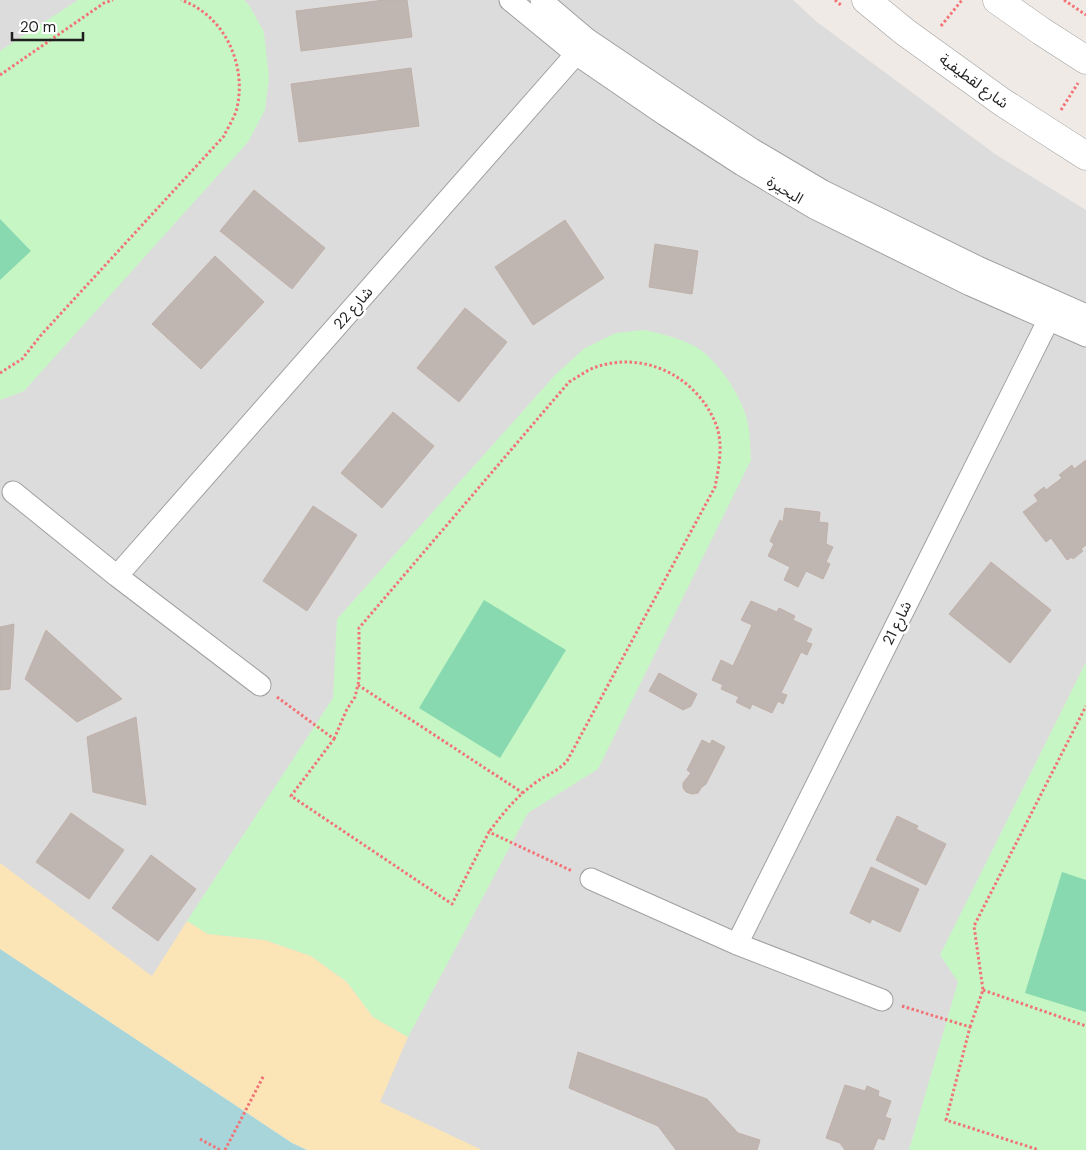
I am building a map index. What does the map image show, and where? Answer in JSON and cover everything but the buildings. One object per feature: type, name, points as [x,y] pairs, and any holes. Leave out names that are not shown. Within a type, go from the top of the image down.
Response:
[{"type":"street","name":"البحيرة","points":[[510,0],[581,46],[665,116],[742,165],[806,192],[892,247],[1052,312],[1086,336]]},
{"type":"street","name":"البحيرة","points":[[541,0],[581,46]]},
{"type":"street","name":"شارع لقطيفية","points":[[866,0],[1002,102],[1086,156]]},
{"type":"street","points":[[997,0],[1041,31],[1084,69]]},
{"type":"street","name":"شارع 22","points":[[117,576],[581,46]]},
{"type":"street","name":"البحيرة","points":[[1052,312],[1086,315]]},
{"type":"street","name":"شارع 21","points":[[737,944],[1052,312]]},
{"type":"street","points":[[13,492],[117,576],[260,685]]},
{"type":"street","points":[[591,879],[737,944],[882,1000]]},
{"type":"path","points":[[0,75],[104,3],[113,0]]},
{"type":"path","points":[[0,373],[22,359],[42,334],[224,136],[237,109],[240,78],[232,49],[216,23],[192,4],[180,0]]},
{"type":"path","points":[[925,46],[962,0]]},
{"type":"path","points":[[1064,0],[1086,15]]},
{"type":"path","points":[[1048,132],[1084,69]]},
{"type":"path","points":[[625,361],[655,365],[682,379],[704,400],[717,428],[721,458],[715,487],[567,761],[559,770],[536,782],[513,801],[489,832],[452,904],[291,796],[334,739],[347,709],[355,697],[358,685],[360,664],[359,628],[569,382],[596,367],[625,361]]},
{"type":"path","points":[[260,685],[334,739]]},
{"type":"path","points":[[358,685],[523,793]]},
{"type":"path","points":[[1039,1150],[946,1120],[970,1026],[983,990],[974,926],[1086,706]]},
{"type":"path","points":[[489,832],[591,879]]},
{"type":"path","points":[[983,990],[1086,1026]]},
{"type":"path","points":[[882,1000],[970,1026]]},
{"type":"path","points":[[226,1150],[264,1075]]},
{"type":"path","points":[[200,1139],[220,1150]]},
{"type":"shaded area","points":[[0,0],[793,0],[817,22],[995,154],[1086,210],[1086,1150],[307,1150],[0,949]]},
{"type":"sand","points":[[0,863],[152,976],[187,921],[208,934],[265,940],[311,956],[347,982],[373,1017],[408,1037],[380,1102],[482,1150],[307,1150],[292,1143],[0,949]]},
{"type":"green space","points":[[78,0],[244,0],[249,5],[264,32],[269,78],[265,110],[248,142],[24,391],[0,400],[0,51]]},
{"type":"green space","points":[[0,219],[31,251],[0,280]]},
{"type":"green space","points":[[644,330],[689,343],[702,351],[718,366],[738,396],[747,418],[751,460],[598,769],[528,813],[408,1037],[373,1017],[347,982],[311,956],[265,940],[208,934],[187,921],[333,698],[337,619],[556,374],[585,348],[616,333]]},
{"type":"green space","points":[[484,600],[566,650],[500,758],[419,708]]},
{"type":"green space","points":[[1086,662],[1086,1150],[909,1150],[958,982],[940,955]]},
{"type":"green space","points":[[1062,872],[1086,880],[1086,1012],[1025,993]]},
{"type":"water","points":[[0,949],[292,1143],[307,1150],[0,1150]]}]
